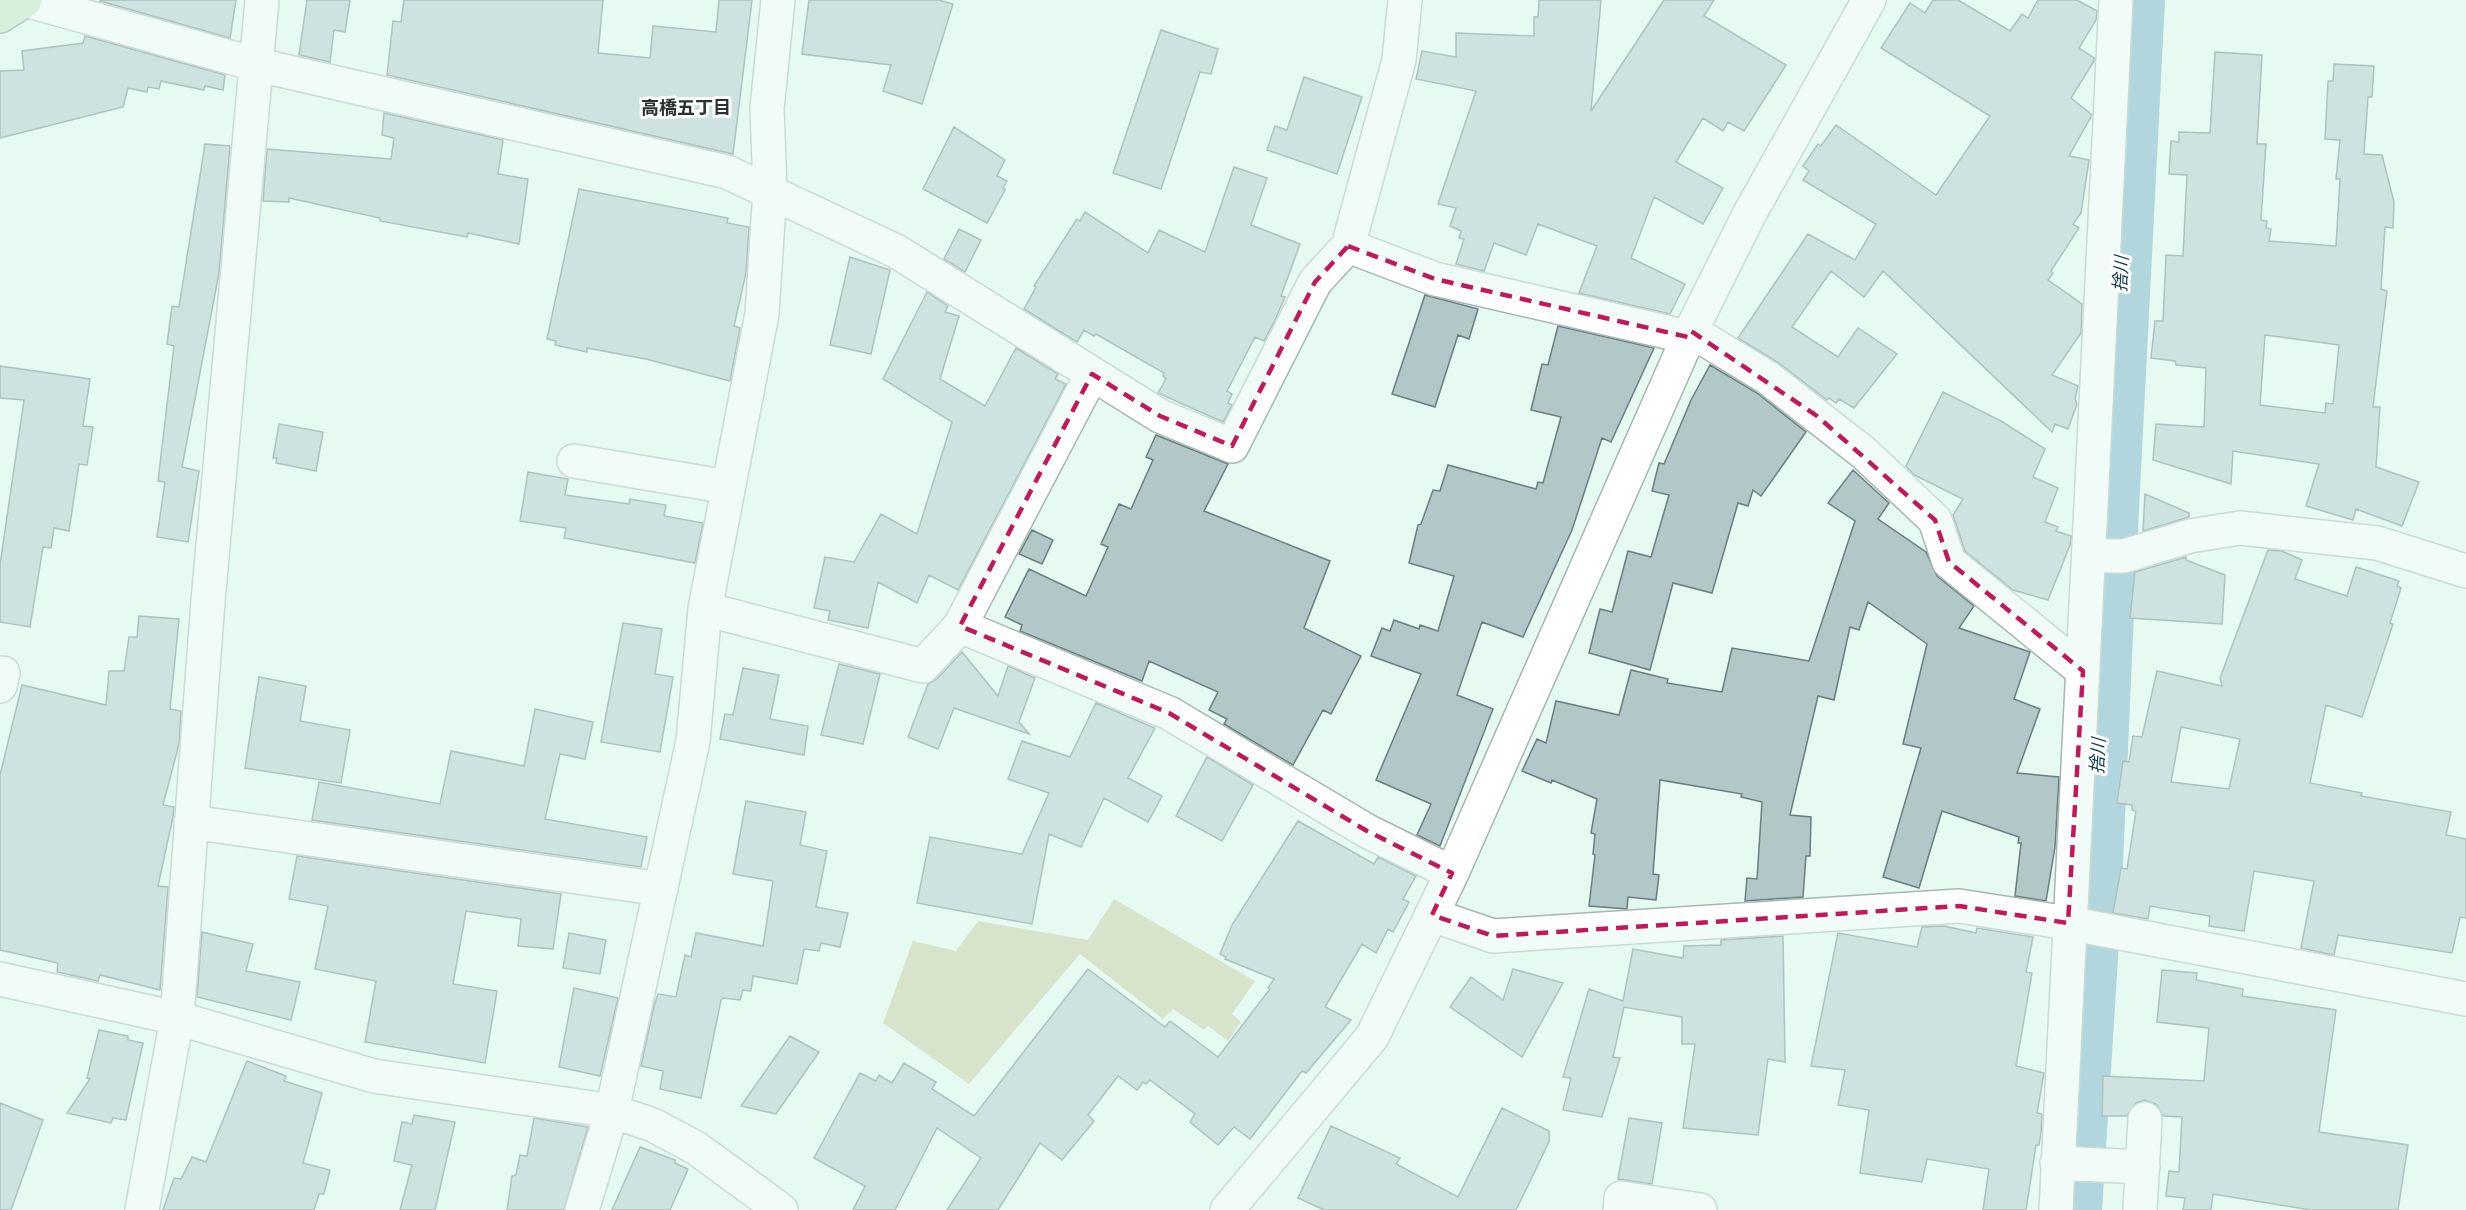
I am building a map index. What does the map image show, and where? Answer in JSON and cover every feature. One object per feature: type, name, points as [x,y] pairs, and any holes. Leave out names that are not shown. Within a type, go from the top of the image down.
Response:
[{"type":"main road","points":[[0,16],[26,0]]},
{"type":"street","points":[[26,0],[258,65],[727,172],[770,189],[896,251],[1160,416],[1232,446],[1315,282],[1348,246],[1399,60],[1405,0]]},
{"type":"street","points":[[142,1210],[177,1018],[209,589],[258,65],[262,0]]},
{"type":"street","points":[[582,1210],[612,1111],[693,741],[705,609],[762,314],[770,189],[767,108],[778,0]]},
{"type":"street","points":[[1227,1210],[1372,1037],[1452,873],[1690,334],[1750,213],[1869,0]]},
{"type":"street","points":[[2056,1210],[2068,923],[2090,556],[2116,0]]},
{"type":"street","points":[[1348,246],[1435,279],[1690,334],[1768,378],[1864,453],[1935,520],[1949,562],[2083,671]]},
{"type":"street","points":[[705,609],[923,666],[960,626],[1092,374]]},
{"type":"street","points":[[574,461],[729,487]]},
{"type":"street","points":[[2090,556],[2124,556],[2190,536],[2240,528],[2377,543],[2466,571]]},
{"type":"street","points":[[960,626],[1169,713],[1367,831],[1452,873]]},
{"type":"street","points":[[191,822],[661,889]]},
{"type":"street","points":[[1432,915],[1493,936],[1959,906],[2068,923],[2466,999]]},
{"type":"street","points":[[0,979],[177,1018],[375,1076],[612,1111],[653,1125],[696,1148],[781,1210]]},
{"type":"street","points":[[2140,1210],[2145,1119]]},
{"type":"street","points":[[2058,1164],[2143,1167]]},
{"type":"street","points":[[1620,1210],[1621,1198],[1700,1210]]},
{"type":"highlighted area","points":[[1348,246],[1435,279],[1688,337],[1691,331],[1817,416],[1935,520],[1949,562],[2083,671],[2068,923],[1959,906],[1493,936],[1432,915],[1452,873],[1367,831],[1169,713],[960,626],[1092,374],[1160,416],[1232,446],[1315,282]]},
{"type":"green space","points":[[1114,899],[1255,981],[1232,1014],[1241,1022],[1228,1041],[1208,1026],[1204,1030],[1173,1009],[1163,1019],[1080,954],[969,1084],[883,1023],[913,941],[956,951],[978,921],[1088,940]]},
{"type":"building","points":[[236,0],[230,38],[100,1]]},
{"type":"building","points":[[307,0],[350,0],[345,32],[334,30],[330,62],[299,55]]},
{"type":"building","points":[[404,0],[603,0],[598,53],[650,58],[653,26],[716,32],[719,0],[752,0],[733,154],[387,75],[393,21],[401,22]]},
{"type":"building","points":[[809,0],[939,0],[953,4],[922,104],[883,91],[891,65],[802,54]]},
{"type":"building","points":[[1539,0],[1601,0],[1591,111],[1664,0],[1714,0],[1704,16],[1786,65],[1744,131],[1728,122],[1723,131],[1703,118],[1676,162],[1723,188],[1703,224],[1654,197],[1631,258],[1685,284],[1670,314],[1579,293],[1597,246],[1538,224],[1526,255],[1494,243],[1484,271],[1456,264],[1464,239],[1459,238],[1461,231],[1450,226],[1456,208],[1438,204],[1476,91],[1416,79],[1422,51],[1456,57],[1456,33],[1534,36],[1534,17],[1538,17]]},
{"type":"building","points":[[1933,0],[1958,0],[2010,31],[2022,14],[2028,18],[2038,0],[2077,0],[2097,11],[2096,20],[2079,48],[2094,58],[2094,61],[2071,98],[2092,115],[2069,156],[2089,160],[2081,213],[2073,224],[2079,228],[2051,271],[2053,273],[2048,280],[2082,304],[2081,333],[2052,375],[2078,386],[2075,399],[2077,404],[2068,429],[2055,424],[2052,432],[1883,271],[1864,297],[1831,271],[1792,327],[1838,357],[1858,328],[1897,354],[1854,408],[1839,399],[1836,403],[1829,398],[1827,400],[1779,363],[1738,338],[1808,234],[1855,260],[1876,224],[1803,180],[1809,171],[1803,166],[1818,144],[1821,146],[1836,125],[1936,195],[1990,116],[1881,48],[1910,3],[1925,13]]},
{"type":"building","points":[[1161,30],[1218,49],[1211,74],[1200,72],[1161,189],[1113,173]]},
{"type":"building","points":[[85,36],[225,75],[223,90],[205,86],[204,90],[161,81],[159,89],[148,87],[147,92],[128,88],[123,107],[0,138],[0,71],[24,70],[22,51],[83,43]]},
{"type":"building","points":[[2215,52],[2262,55],[2257,144],[2266,144],[2261,220],[2267,221],[2266,228],[2271,229],[2269,241],[2336,246],[2340,179],[2336,179],[2340,140],[2325,139],[2328,81],[2333,81],[2334,64],[2374,66],[2372,97],[2368,97],[2364,154],[2382,155],[2394,202],[2393,228],[2385,227],[2381,289],[2387,291],[2373,407],[2380,407],[2376,467],[2419,482],[2402,526],[2356,509],[2353,520],[2306,506],[2319,464],[2233,451],[2231,484],[2153,460],[2156,424],[2204,427],[2206,368],[2176,365],[2175,361],[2151,358],[2155,321],[2163,321],[2166,255],[2183,256],[2187,175],[2169,174],[2171,141],[2179,142],[2179,132],[2210,133]],"holes":[[[2265,335],[2339,345],[2333,404],[2326,403],[2325,413],[2260,405]]]},
{"type":"building","points":[[1304,77],[1362,97],[1337,174],[1267,150],[1275,126],[1287,130]]},
{"type":"building","points":[[384,113],[503,140],[498,174],[528,179],[519,244],[468,233],[467,237],[380,221],[380,218],[289,198],[289,202],[263,201],[267,149],[391,159],[394,138],[382,135]]},
{"type":"building","points":[[954,127],[1005,160],[997,176],[1007,181],[1003,188],[1005,190],[987,223],[923,189]]},
{"type":"building","points":[[205,144],[230,146],[219,273],[182,467],[199,471],[188,542],[157,537],[165,482],[158,481],[174,346],[167,344],[172,306],[179,307]]},
{"type":"building","points":[[1234,167],[1267,178],[1251,225],[1300,244],[1281,296],[1285,297],[1275,320],[1264,341],[1255,337],[1227,391],[1232,394],[1228,403],[1232,405],[1223,422],[1158,393],[1166,379],[1163,376],[1164,373],[1096,334],[1094,336],[1084,330],[1077,342],[1024,309],[1036,287],[1034,286],[1077,219],[1080,221],[1085,212],[1148,253],[1159,230],[1205,252]]},
{"type":"building","points":[[579,189],[728,218],[727,223],[749,227],[746,273],[734,326],[740,328],[730,381],[646,359],[587,348],[587,352],[555,345],[556,341],[547,339]]},
{"type":"building","points":[[959,229],[981,240],[965,272],[944,259]]},
{"type":"building","points":[[850,257],[890,270],[871,354],[830,345]]},
{"type":"building","points":[[927,292],[948,306],[945,312],[959,316],[940,379],[985,406],[1016,348],[1058,374],[1055,379],[1066,384],[958,590],[929,575],[917,603],[878,582],[868,628],[828,620],[830,611],[814,608],[825,557],[854,562],[881,514],[917,534],[952,422],[883,379]]},
{"type":"building","points":[[1425,295],[1478,309],[1469,339],[1458,335],[1435,407],[1392,394]]},
{"type":"building","points":[[1558,326],[1654,348],[1611,442],[1602,438],[1572,530],[1523,637],[1482,622],[1457,695],[1493,709],[1440,846],[1417,835],[1431,804],[1376,780],[1421,674],[1371,656],[1382,628],[1390,631],[1394,620],[1419,629],[1420,625],[1438,631],[1454,576],[1409,563],[1418,525],[1421,524],[1433,490],[1440,491],[1448,465],[1536,489],[1538,482],[1543,483],[1561,417],[1531,410],[1542,364],[1548,365]]},
{"type":"building","points":[[1710,365],[1757,393],[1806,432],[1761,496],[1753,490],[1748,506],[1738,503],[1712,593],[1673,583],[1650,670],[1589,653],[1600,609],[1612,612],[1628,551],[1651,557],[1669,495],[1652,491],[1659,463],[1664,464],[1691,400]]},
{"type":"building","points":[[0,366],[90,379],[83,426],[93,427],[87,465],[79,464],[69,531],[54,528],[51,548],[43,547],[30,627],[0,622],[0,565],[24,400],[0,398]]},
{"type":"building","points":[[1943,392],[2001,421],[2045,449],[2033,477],[2058,488],[2045,522],[2058,527],[2056,531],[2071,536],[2070,545],[2048,600],[2013,590],[1965,551],[1953,515],[1963,499],[1914,475],[1906,466]]},
{"type":"building","points":[[279,424],[323,432],[316,471],[276,463],[277,458],[273,458]]},
{"type":"building","points":[[1156,435],[1228,464],[1204,511],[1330,561],[1304,628],[1361,656],[1331,714],[1323,710],[1293,765],[1224,724],[1227,719],[1209,710],[1218,692],[1149,661],[1142,681],[1020,631],[1022,625],[1005,617],[1029,569],[1086,596],[1108,547],[1101,544],[1119,504],[1131,509],[1153,460],[1146,457]]},
{"type":"building","points":[[1853,470],[1889,503],[1878,519],[1926,552],[1937,576],[1974,606],[1959,628],[2030,652],[2014,699],[2040,709],[2017,773],[2059,777],[2055,847],[2046,901],[2015,896],[2021,843],[2018,843],[2019,837],[1942,811],[1919,888],[1883,877],[1921,748],[1903,744],[1927,644],[1868,602],[1859,630],[1850,627],[1834,700],[1818,696],[1790,815],[1811,817],[1810,856],[1806,856],[1803,897],[1745,901],[1747,878],[1757,879],[1762,802],[1741,797],[1742,794],[1660,780],[1653,874],[1659,875],[1656,900],[1628,897],[1627,909],[1589,906],[1595,855],[1593,854],[1595,834],[1591,833],[1597,799],[1552,780],[1551,783],[1522,771],[1537,739],[1546,743],[1556,701],[1619,715],[1631,670],[1668,679],[1667,683],[1722,692],[1732,648],[1809,661],[1855,521],[1828,503]]},
{"type":"building","points":[[528,472],[568,479],[565,495],[629,504],[630,499],[666,505],[664,516],[703,523],[695,563],[564,538],[566,528],[520,521]]},
{"type":"building","points":[[2145,494],[2189,513],[2189,517],[2143,531]]},
{"type":"building","points":[[1032,530],[1053,540],[1042,564],[1019,554]]},
{"type":"building","points":[[2268,550],[2282,551],[2302,560],[2295,579],[2347,596],[2356,567],[2399,581],[2397,586],[2401,588],[2390,623],[2393,624],[2362,717],[2326,705],[2310,783],[2362,793],[2361,796],[2451,812],[2446,835],[2466,839],[2466,918],[2460,917],[2452,953],[2338,935],[2334,955],[2301,948],[2314,881],[2254,871],[2244,931],[2209,926],[2210,916],[2150,906],[2148,919],[2113,913],[2121,868],[2127,869],[2136,811],[2132,810],[2132,805],[2117,803],[2123,761],[2129,762],[2133,736],[2142,737],[2157,671],[2222,686],[2220,678]],"holes":[[[2181,727],[2240,739],[2229,789],[2171,782]]]},
{"type":"building","points":[[2186,557],[2186,560],[2225,575],[2222,624],[2130,618],[2135,572]]},
{"type":"building","points":[[139,616],[179,619],[170,709],[181,711],[179,744],[163,805],[174,807],[158,886],[168,887],[160,990],[100,975],[98,981],[57,972],[58,963],[0,950],[0,775],[22,685],[106,705],[109,671],[124,671],[129,637],[137,637]]},
{"type":"building","points":[[623,623],[662,629],[655,674],[673,677],[660,752],[601,742]]},
{"type":"building","points":[[962,652],[998,696],[1008,666],[1035,678],[1019,722],[1029,734],[954,708],[938,749],[908,737],[928,684],[937,679]]},
{"type":"building","points":[[839,664],[880,674],[863,744],[821,735]]},
{"type":"building","points":[[743,668],[779,675],[770,719],[808,726],[804,755],[720,739],[725,714],[733,715]]},
{"type":"building","points":[[259,677],[306,686],[300,721],[350,730],[341,783],[245,768]]},
{"type":"building","points":[[1096,703],[1155,728],[1128,778],[1162,796],[1148,822],[1104,798],[1081,847],[1049,834],[1032,924],[917,903],[930,837],[1022,854],[1049,793],[1008,779],[1022,741],[1070,757]]},
{"type":"building","points":[[535,709],[593,722],[585,759],[560,754],[545,819],[647,837],[641,867],[312,820],[319,782],[440,804],[451,751],[524,766]]},
{"type":"building","points":[[1207,757],[1253,785],[1222,841],[1176,816]]},
{"type":"building","points":[[746,801],[806,812],[800,845],[827,851],[816,907],[848,913],[840,947],[821,943],[819,951],[804,949],[797,984],[753,976],[751,991],[743,990],[740,1000],[723,998],[721,1000],[701,1098],[660,1089],[663,1071],[641,1066],[654,1006],[658,994],[676,997],[685,955],[691,957],[696,933],[763,946],[773,881],[733,874]]},
{"type":"building","points":[[1298,821],[1374,864],[1378,857],[1416,876],[1403,899],[1409,902],[1393,932],[1388,929],[1376,953],[1362,944],[1325,1007],[1351,1020],[1306,1073],[1302,1071],[1250,1139],[1234,1127],[1218,1145],[1190,1122],[1195,1114],[1150,1080],[1146,1084],[1143,1082],[1137,1090],[1118,1076],[1088,1115],[1094,1121],[1062,1160],[1040,1143],[998,1210],[947,1210],[981,1158],[937,1128],[895,1210],[853,1210],[865,1186],[814,1158],[860,1073],[876,1081],[879,1075],[892,1083],[904,1063],[936,1082],[932,1089],[974,1116],[1088,969],[1165,1027],[1170,1021],[1218,1057],[1270,989],[1268,988],[1274,979],[1225,959],[1226,957],[1220,954],[1232,925]]},
{"type":"building","points":[[297,856],[561,894],[553,949],[518,946],[521,919],[466,911],[453,984],[497,991],[485,1063],[365,1042],[376,981],[315,969],[328,906],[289,899]]},
{"type":"building","points":[[1944,926],[1976,933],[1977,928],[2033,937],[2026,972],[2032,973],[2016,1066],[2044,1073],[2037,1113],[2042,1114],[2041,1133],[2039,1145],[2036,1145],[2026,1210],[1983,1210],[1989,1169],[1927,1159],[1922,1182],[1860,1173],[1869,1110],[1838,1105],[1845,1070],[1811,1066],[1838,933],[1917,947],[1922,927]]},
{"type":"building","points":[[202,932],[253,944],[246,971],[300,982],[291,1020],[197,997]]},
{"type":"building","points":[[569,933],[606,940],[600,974],[563,968]]},
{"type":"building","points":[[1783,936],[1785,1062],[1768,1059],[1758,1135],[1683,1128],[1695,1044],[1682,1044],[1682,1017],[1624,1007],[1613,1057],[1620,1058],[1602,1117],[1563,1110],[1571,1078],[1563,1077],[1589,989],[1623,1001],[1633,949],[1683,958],[1684,946],[1721,945],[1721,940]]},
{"type":"building","points":[[1513,969],[1563,983],[1522,1057],[1450,1007],[1471,977],[1503,1000]]},
{"type":"building","points":[[2162,970],[2197,973],[2196,980],[2243,989],[2242,996],[2336,1010],[2319,1132],[2408,1145],[2398,1210],[2311,1210],[2213,1194],[2211,1210],[2183,1210],[2185,1198],[2166,1196],[2169,1171],[2179,1172],[2182,1117],[2163,1116],[2156,1104],[2145,1100],[2136,1103],[2127,1116],[2102,1116],[2103,1076],[2204,1081],[2209,1028],[2157,1022]]},
{"type":"building","points":[[574,988],[618,998],[600,1076],[559,1067]]},
{"type":"building","points":[[99,1030],[128,1036],[128,1040],[143,1043],[126,1120],[113,1118],[111,1123],[67,1113],[90,1079],[87,1078]]},
{"type":"building","points":[[790,1036],[819,1052],[776,1114],[741,1106]]},
{"type":"building","points":[[247,1061],[286,1076],[284,1081],[322,1093],[303,1163],[330,1170],[324,1194],[319,1194],[314,1210],[163,1210],[174,1178],[181,1179],[192,1157],[206,1162]]},
{"type":"building","points":[[0,1103],[43,1120],[11,1210],[0,1210]]},
{"type":"building","points":[[1502,1108],[1549,1131],[1549,1142],[1516,1210],[1324,1210],[1298,1198],[1331,1126],[1400,1158],[1396,1164],[1458,1197]]},
{"type":"building","points":[[414,1115],[455,1122],[435,1210],[400,1210],[412,1165],[394,1161],[402,1122],[412,1124]]},
{"type":"building","points":[[534,1118],[588,1127],[564,1210],[507,1210],[512,1176],[516,1175],[520,1155],[527,1156]]},
{"type":"building","points":[[1629,1118],[1662,1123],[1652,1184],[1618,1179]]},
{"type":"building","points":[[640,1147],[675,1160],[675,1163],[688,1169],[670,1210],[612,1210]]},
{"type":"waterway","name":"捨川","points":[[2107,548],[2135,0]]},
{"type":"waterway","name":"捨川","points":[[2091,910],[2106,566]]},
{"type":"waterway","name":"捨川","points":[[2072,1210],[2089,943]]},
{"type":"district","name":"高橋五丁目","points":[[686,108]]}]
